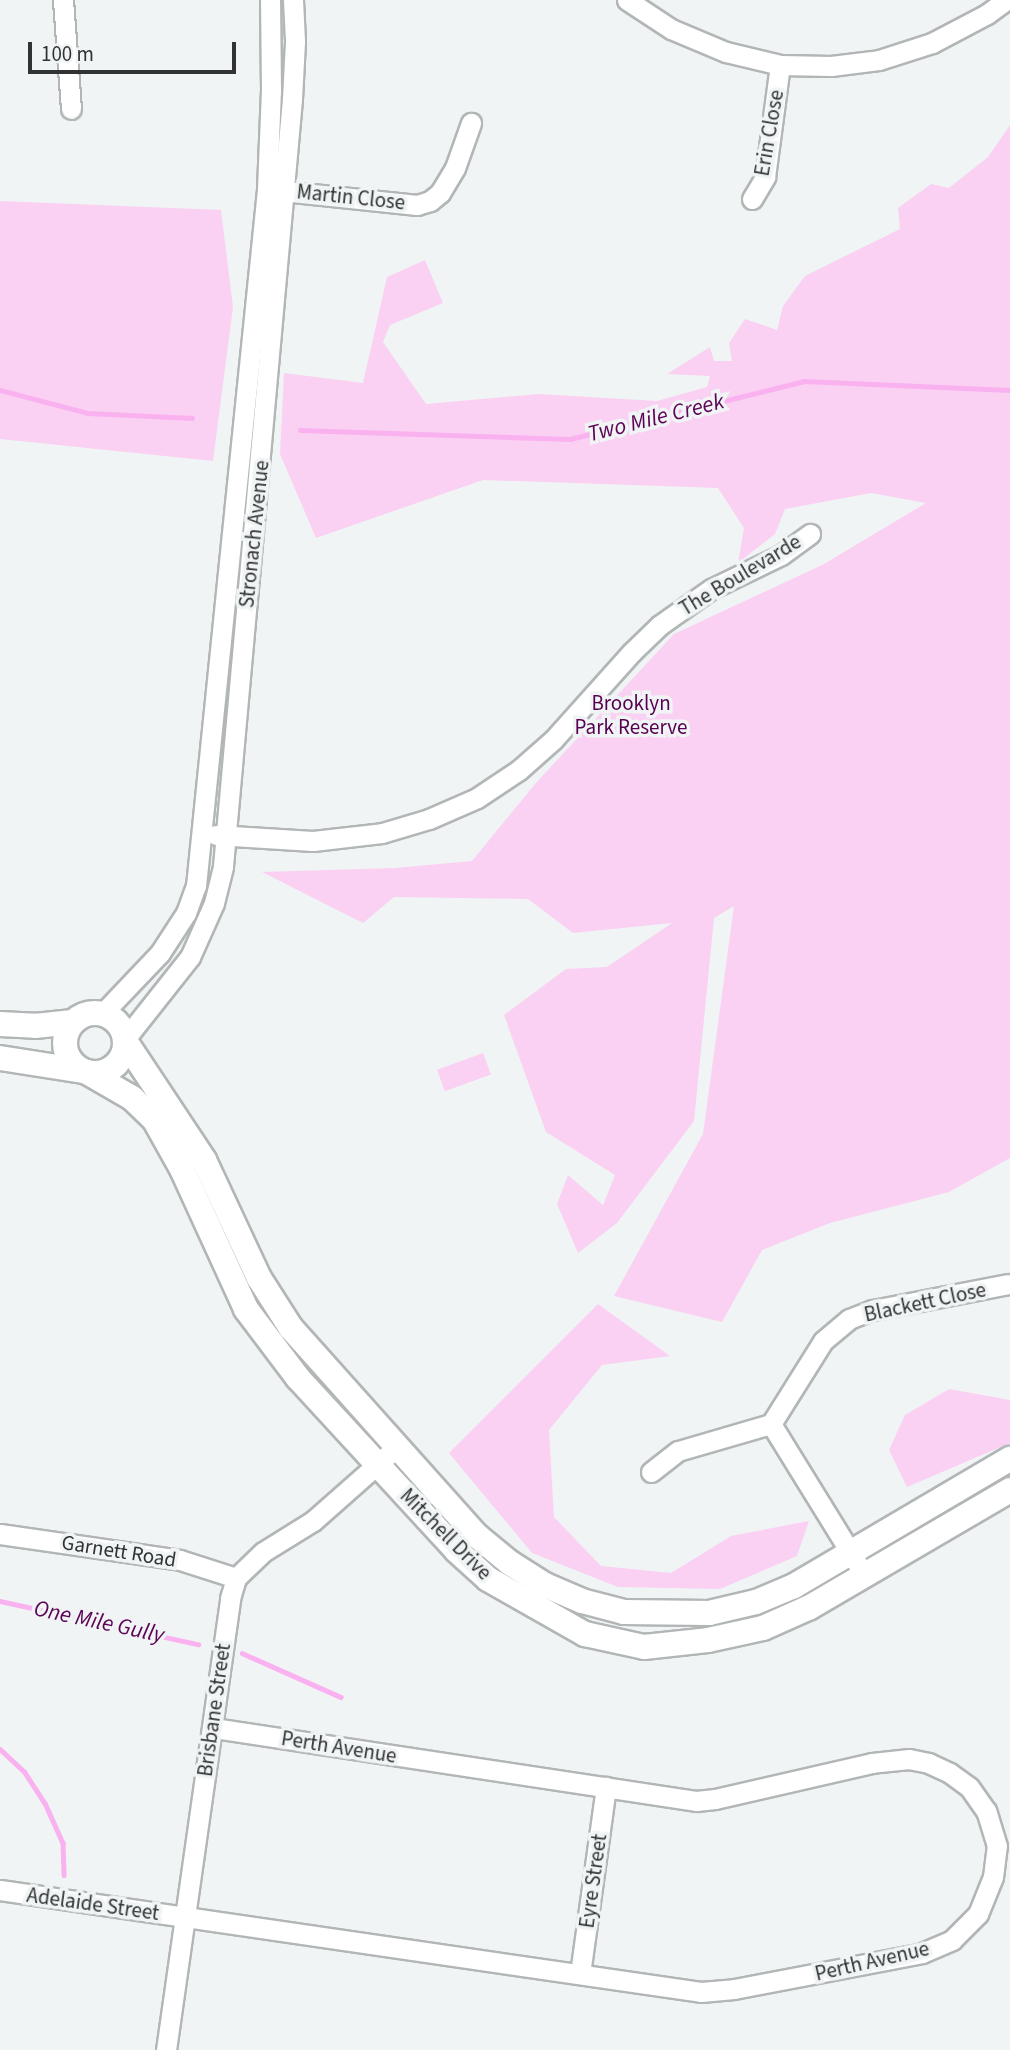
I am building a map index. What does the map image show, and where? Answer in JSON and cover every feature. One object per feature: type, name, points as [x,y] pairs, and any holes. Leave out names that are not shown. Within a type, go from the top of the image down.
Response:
[{"type":"main road","points":[[102,1014],[117,1022],[125,1040],[124,1052],[114,1066],[99,1073],[85,1072],[69,1059],[65,1048],[67,1031],[73,1022],[83,1015],[102,1014]]},
{"type":"main road","points":[[0,1024],[35,1026],[73,1022]]},
{"type":"main road","name":"Mitchell Drive","points":[[125,1040],[204,1160],[272,1300],[315,1357],[476,1535],[510,1563],[545,1585],[582,1601],[624,1612],[709,1613],[756,1602],[794,1586],[1010,1459]]},
{"type":"main road","name":"Mitchell Drive","points":[[0,1058],[85,1072],[132,1098],[154,1119],[182,1169],[246,1309],[298,1378],[456,1550],[488,1579],[585,1634],[644,1647],[763,1628],[810,1607],[1010,1490]]},
{"type":"street","points":[[63,0],[71,109]]},
{"type":"street","name":"Stronach Avenue","points":[[125,1040],[181,970],[203,932],[214,903],[228,835],[276,190],[270,0]]},
{"type":"street","name":"Stronach Avenue","points":[[102,1014],[144,973],[175,932],[197,886],[276,190],[295,68],[293,0]]},
{"type":"street","points":[[628,0],[671,29],[726,52],[780,65],[831,66],[879,60],[932,43],[988,14],[1006,0]]},
{"type":"street","name":"Erin Close","points":[[752,199],[765,177],[780,65]]},
{"type":"street","name":"Martin Close","points":[[276,190],[417,205],[430,201],[440,193],[455,168],[471,123]]},
{"type":"street","name":"The Boulevarde","points":[[204,834],[313,841],[382,833],[429,819],[477,798],[519,770],[553,740],[632,652],[660,625],[711,589],[781,555],[810,534]]},
{"type":"street","name":"Blackett Close","points":[[771,1424],[823,1341],[849,1319],[873,1310],[1008,1284]]},
{"type":"street","points":[[651,1472],[678,1451],[771,1424],[865,1576]]},
{"type":"street","points":[[236,1578],[263,1552],[313,1521],[397,1447]]},
{"type":"street","name":"Garnett Road","points":[[0,1534],[180,1560],[236,1578]]},
{"type":"street","name":"Brisbane Street","points":[[166,2050],[229,1598],[236,1578]]},
{"type":"street","name":"Perth Avenue","points":[[185,1916],[701,1993],[922,1953],[951,1940],[978,1914],[993,1877],[997,1846],[986,1811],[969,1787],[929,1763],[909,1759],[872,1763],[696,1801],[212,1728]]},
{"type":"street","name":"Eyre Street","points":[[580,1975],[606,1787]]},
{"type":"street","name":"Adelaide Street","points":[[0,1891],[185,1916]]},
{"type":"green space","name":"Brooklyn Park Reserve","points":[[1010,125],[1010,1158],[949,1192],[830,1223],[762,1250],[722,1322],[614,1296],[703,1134],[734,906],[714,918],[694,1121],[617,1223],[578,1253],[557,1204],[568,1175],[603,1205],[615,1175],[546,1132],[504,1015],[566,969],[607,967],[672,923],[573,933],[528,899],[394,897],[363,923],[262,872],[395,868],[472,861],[535,784],[674,634],[824,564],[926,503],[871,493],[785,509],[775,534],[738,563],[744,528],[718,488],[483,480],[316,538],[280,454],[284,373],[363,383],[387,277],[425,260],[443,303],[390,325],[383,342],[426,404],[539,394],[657,401],[707,387],[710,376],[667,374],[710,347],[714,361],[732,361],[729,343],[745,319],[777,330],[783,306],[805,276],[900,229],[898,208],[931,184],[949,188],[988,157]]},
{"type":"green space","points":[[0,201],[221,210],[233,307],[213,461],[0,439]]},
{"type":"green space","points":[[483,1053],[491,1075],[445,1091],[437,1070]]},
{"type":"green space","points":[[598,1304],[670,1356],[602,1365],[549,1430],[554,1517],[601,1566],[671,1573],[731,1536],[809,1521],[797,1556],[720,1589],[618,1587],[532,1553],[449,1453]]},
{"type":"green space","points":[[949,1389],[1010,1400],[1010,1443],[907,1487],[889,1450],[905,1415]]},
{"type":"waterway","name":"Two Mile Creek","points":[[300,430],[570,439],[804,381],[1010,390]]},
{"type":"waterway","name":"Two Mile Creek","points":[[0,390],[88,413],[192,418]]},
{"type":"waterway","name":"One Mile Gully","points":[[0,1601],[198,1644]]},
{"type":"waterway","name":"One Mile Gully","points":[[242,1653],[341,1697]]},
{"type":"waterway","points":[[0,1749],[24,1771],[45,1803],[63,1843],[64,1875]]}]
